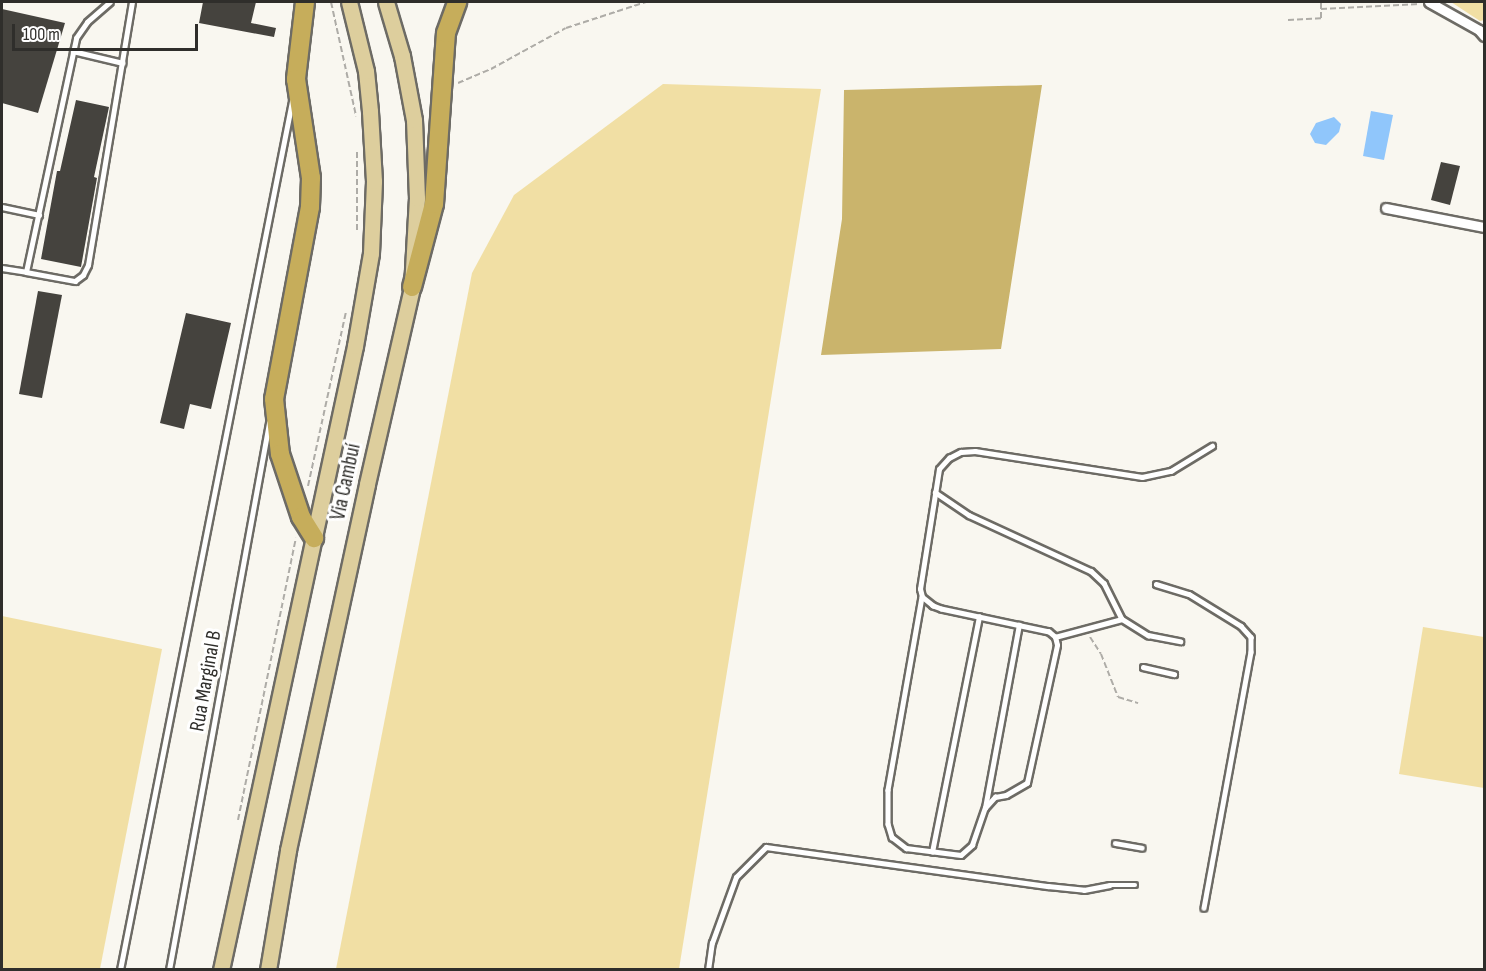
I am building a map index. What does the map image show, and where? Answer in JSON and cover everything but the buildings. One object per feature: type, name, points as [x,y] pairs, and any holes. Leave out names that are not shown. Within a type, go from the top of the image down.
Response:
[{"type":"highway","points":[[305,2],[296,79],[310,178],[309,207],[274,399],[280,454],[301,517],[314,538]]},
{"type":"highway","points":[[412,287],[434,204],[446,33],[457,2]]},
{"type":"main road","name":"Via Cambuí","points":[[221,969],[356,346],[371,253],[374,181],[370,111],[366,71],[349,2]]},
{"type":"main road","name":"Via Cambuí","points":[[268,969],[288,850],[412,287],[417,198],[414,120],[402,56],[386,2]]},
{"type":"street","points":[[1430,2],[1483,32]]},
{"type":"street","points":[[1386,208],[1485,227]]},
{"type":"lane","points":[[27,272],[73,51],[80,30],[110,2]]},
{"type":"lane","points":[[2,268],[75,281],[88,265],[132,2]]},
{"type":"lane","points":[[73,51],[123,63]]},
{"type":"lane","points":[[120,969],[296,79]]},
{"type":"lane","points":[[2,207],[39,215]]},
{"type":"lane","name":"Rua Marginal B","points":[[169,969],[274,399]]},
{"type":"lane","points":[[1019,625],[985,808],[972,844],[967,852],[961,855],[906,848],[892,837],[888,824],[888,789],[922,597],[920,589],[939,469],[949,458],[961,452],[975,451],[1142,477],[1171,471],[1212,447]]},
{"type":"lane","points":[[935,492],[969,515],[1091,571],[1104,583],[1122,619],[1148,635],[1180,641]]},
{"type":"lane","points":[[1156,584],[1189,594],[1241,626],[1251,637],[1251,652],[1204,908]]},
{"type":"lane","points":[[922,597],[933,606],[1049,632],[1055,637],[1057,645],[1027,783],[1006,795],[995,797],[985,808]]},
{"type":"lane","points":[[932,852],[979,617]]},
{"type":"lane","points":[[1055,637],[1122,619]]},
{"type":"lane","points":[[1143,667],[1174,674]]},
{"type":"lane","points":[[1115,843],[1142,848]]},
{"type":"lane","points":[[708,969],[712,943],[736,877],[766,847],[1084,890],[1110,885],[1135,885]]},
{"type":"path","points":[[331,2],[356,119]]},
{"type":"path","points":[[442,91],[491,69],[566,28],[646,2]]},
{"type":"path","points":[[1288,20],[1321,18],[1321,2]]},
{"type":"path","points":[[1321,9],[1430,2]]},
{"type":"path","points":[[357,148],[357,239]]},
{"type":"path","points":[[306,494],[347,308]]},
{"type":"path","points":[[236,830],[301,517]]},
{"type":"path","points":[[1085,630],[1101,654],[1118,697],[1138,704]]},
{"type":"shaded area","points":[[1451,2],[1484,2],[1484,20],[1480,21]]},
{"type":"shaded area","points":[[663,84],[821,89],[679,969],[336,969],[472,273],[514,195]]},
{"type":"shaded area","points":[[1042,85],[1001,349],[821,355],[842,219],[844,90]]},
{"type":"shaded area","points":[[2,616],[162,649],[100,969],[2,969]]},
{"type":"shaded area","points":[[1423,627],[1484,637],[1484,788],[1399,774]]},
{"type":"water","points":[[1371,111],[1393,115],[1384,160],[1363,156]]},
{"type":"water","points":[[1334,117],[1341,124],[1339,132],[1326,145],[1315,143],[1310,134],[1316,123]]}]
